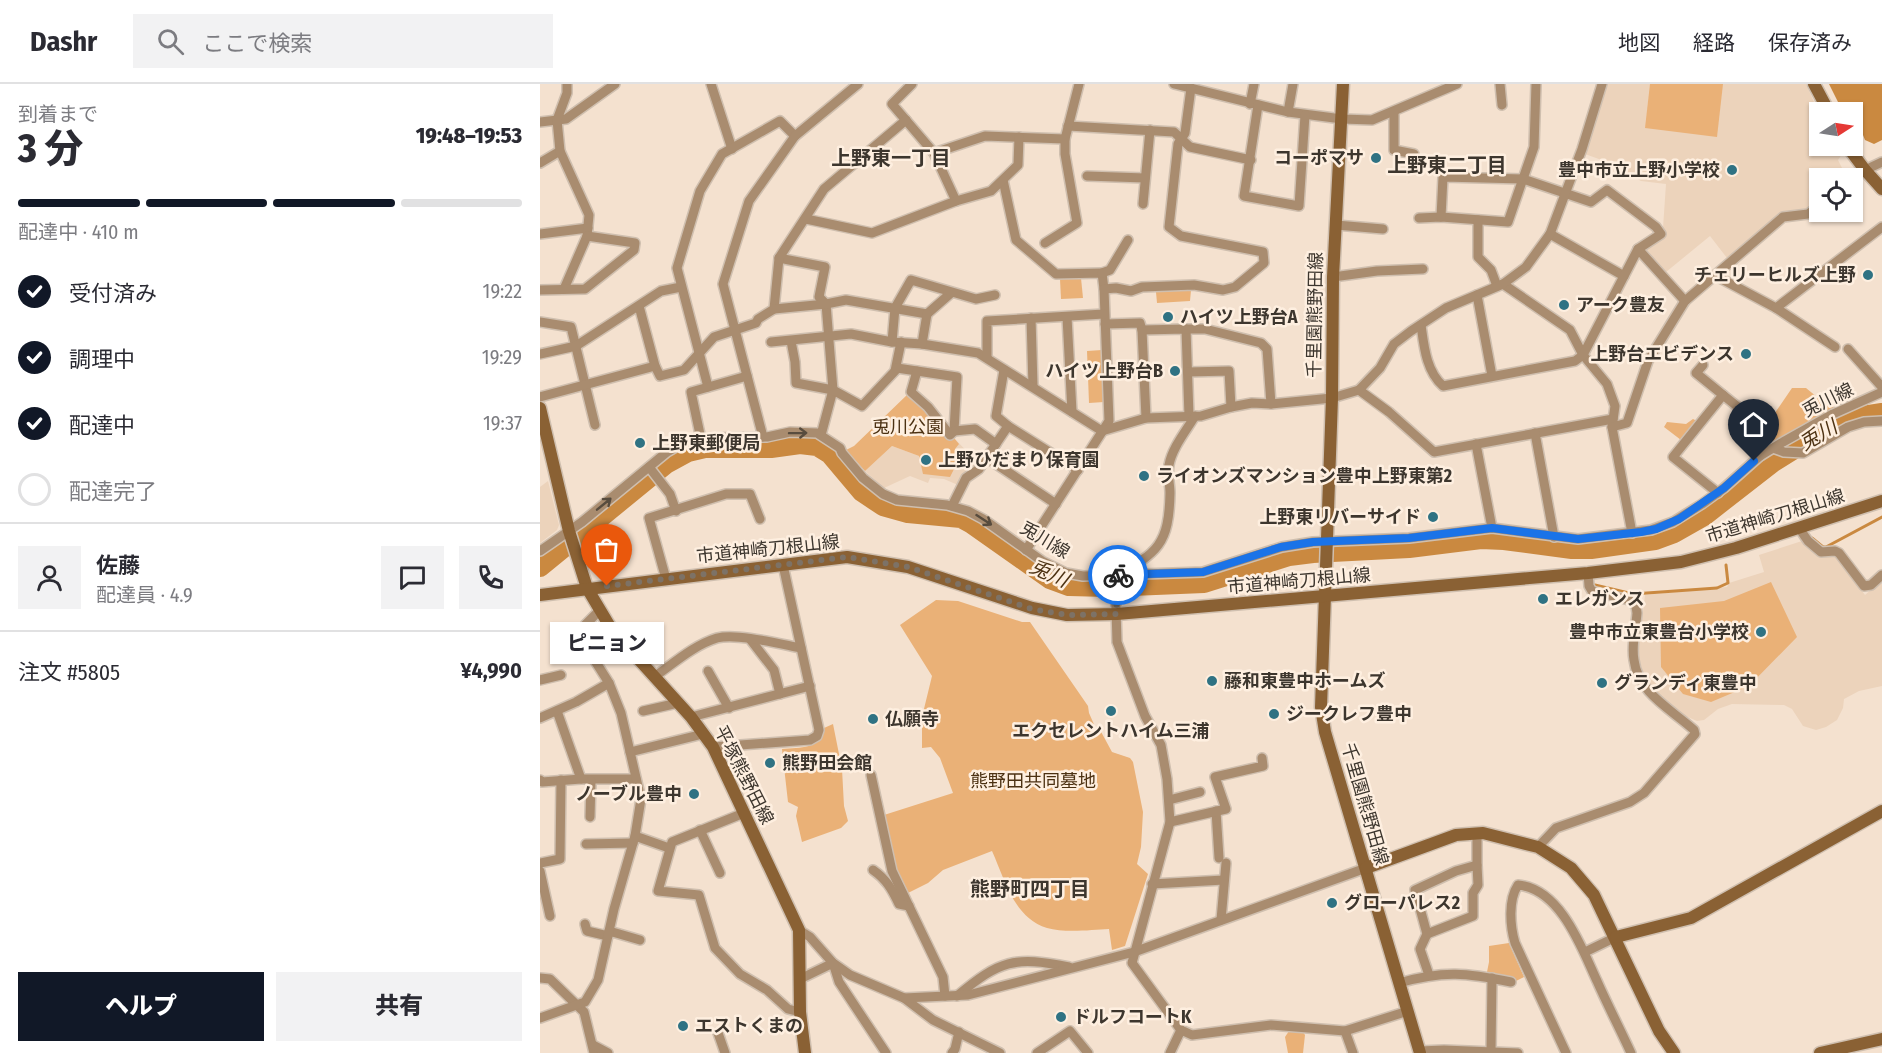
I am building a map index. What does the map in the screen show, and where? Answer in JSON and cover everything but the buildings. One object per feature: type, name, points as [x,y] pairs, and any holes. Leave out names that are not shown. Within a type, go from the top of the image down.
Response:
[{"type":"street","points":[[564,289],[587,232],[589,215],[560,151],[557,120],[567,93],[567,84]]},
{"type":"street","points":[[540,122],[566,119],[615,84]]},
{"type":"street","points":[[711,84],[732,149]]},
{"type":"street","points":[[763,437],[723,284],[749,201],[795,136],[858,84]]},
{"type":"street","points":[[912,84],[892,104],[934,153],[956,201]]},
{"type":"street","points":[[1045,243],[1077,223],[1065,154],[1065,139],[1079,84]]},
{"type":"street","points":[[1174,84],[1288,112],[1372,120],[1457,84]]},
{"type":"street","points":[[1254,84],[1251,160],[1245,196],[1299,206],[1305,115]]},
{"type":"street","points":[[1288,112],[1293,84]]},
{"type":"street","name":"千里園熊野田線","points":[[1343,84],[1333,277],[1332,398],[1321,707],[1325,732],[1420,1052]]},
{"type":"street","points":[[1500,84],[1502,105]]},
{"type":"street","points":[[1419,218],[1441,217],[1508,222],[1534,147],[1536,84]]},
{"type":"street","points":[[771,342],[851,334],[978,353],[1102,431],[1146,418],[1201,416],[1252,403],[1271,404],[1332,398],[1359,390],[1380,368],[1394,344],[1446,308],[1500,285],[1526,267],[1550,234],[1582,149],[1602,84]]},
{"type":"street","points":[[1814,84],[1824,102]]},
{"type":"street","points":[[1104,289],[1116,288],[1131,291],[1142,287],[1194,285],[1223,290],[1235,287],[1264,263],[1263,252],[1181,236],[1169,227],[1178,144],[1185,133],[1191,88]]},
{"type":"street","points":[[1394,112],[1394,150],[1414,154]]},
{"type":"street","points":[[774,309],[779,258],[824,189],[906,120]]},
{"type":"street","points":[[708,387],[677,268],[700,191],[722,154],[780,122],[795,136]]},
{"type":"street","points":[[1068,126],[1174,132],[1190,147],[1251,160]]},
{"type":"street","points":[[1143,204],[1150,130]]},
{"type":"street","points":[[934,153],[985,136],[1065,139]]},
{"type":"street","points":[[806,219],[872,233],[956,201],[991,191],[1018,165],[1019,137]]},
{"type":"street","points":[[540,163],[560,151]]},
{"type":"street","points":[[1854,156],[1882,189]]},
{"type":"street","points":[[1865,170],[1882,162]]},
{"type":"street","points":[[1087,176],[1145,178]]},
{"type":"street","points":[[1421,325],[1427,360],[1436,380],[1443,386],[1575,361],[1583,356],[1638,249],[1661,234],[1656,227],[1608,190],[1590,202],[1523,179],[1443,177],[1441,217]]},
{"type":"street","points":[[1003,180],[1016,240],[1056,274],[1102,273],[1110,270],[1128,240]]},
{"type":"street","points":[[1359,390],[1389,412],[1434,452],[1535,433],[1627,423],[1648,361],[1685,301],[1783,217],[1809,213]]},
{"type":"street","points":[[1478,220],[1478,257],[1491,270],[1500,285],[1570,330],[1583,356],[1607,384],[1615,406],[1612,423],[1632,533]]},
{"type":"street","points":[[1336,225],[1383,229]]},
{"type":"street","points":[[1776,308],[1882,227]]},
{"type":"street","points":[[540,234],[587,232],[635,243],[634,250],[585,289],[540,290]]},
{"type":"street","points":[[1550,234],[1624,276]]},
{"type":"street","points":[[1638,249],[1685,301]]},
{"type":"street","points":[[540,551],[570,538],[653,472],[678,445],[701,439],[763,437],[790,432],[821,435],[833,390],[826,304],[819,297],[825,267],[779,258]]},
{"type":"street","points":[[1333,277],[1377,271],[1423,269]]},
{"type":"street","points":[[1026,550],[1109,422],[1102,273]]},
{"type":"street","points":[[1716,276],[1776,308],[1835,347]]},
{"type":"street","points":[[791,341],[796,383],[833,390],[862,406],[897,368],[895,308],[912,280],[976,299],[995,295]]},
{"type":"street","points":[[540,354],[576,346],[660,291],[681,287]]},
{"type":"street","points":[[922,344],[927,314],[951,293]]},
{"type":"street","points":[[1477,294],[1492,376]]},
{"type":"street","points":[[639,306],[655,366],[660,376],[684,370],[714,337],[756,323],[758,319],[774,309],[846,300],[927,314]]},
{"type":"street","points":[[1067,317],[1072,412]]},
{"type":"street","points":[[987,358],[987,321],[1067,317],[1140,323],[1146,418]]},
{"type":"street","points":[[1030,318],[1033,386]]},
{"type":"street","points":[[540,322],[571,327],[595,425]]},
{"type":"street","points":[[1186,328],[1192,416],[1171,455],[1168,471],[1169,507],[1162,540],[1148,557],[1115,583],[1116,633],[1120,652],[1145,717],[1161,745],[1167,779],[1170,822],[1132,963],[1181,1030],[1192,1035],[1271,1025],[1345,1031],[1408,1011]]},
{"type":"street","points":[[1142,330],[1205,328],[1261,342],[1267,349],[1271,404]]},
{"type":"street","points":[[1848,349],[1882,387]]},
{"type":"street","points":[[1703,365],[1696,373],[1758,423],[1752,440],[1760,456]]},
{"type":"street","points":[[540,397],[655,366]]},
{"type":"street","points":[[897,368],[957,377],[954,431]]},
{"type":"street","points":[[1004,370],[996,416],[1078,470]]},
{"type":"street","points":[[917,371],[911,392],[928,407],[950,435],[954,431],[975,429],[996,444]]},
{"type":"street","points":[[1188,372],[1230,371],[1232,407]]},
{"type":"street","points":[[701,439],[691,392],[747,376]]},
{"type":"street","name":"兎川線","points":[[821,435],[840,448],[863,478],[883,494],[905,501],[952,506],[979,516],[1042,561],[1066,573],[1115,583],[1203,572],[1287,545],[1326,548],[1492,528],[1586,539],[1656,529],[1674,522],[1718,493],[1760,456],[1773,448],[1833,414],[1882,392]]},
{"type":"street","points":[[1718,493],[1673,457],[1723,395]]},
{"type":"street","points":[[1615,406],[1633,406]]},
{"type":"street","name":"平塚熊野田線","points":[[540,408],[544,449],[587,588],[612,630],[691,717],[713,747],[799,930],[800,1012],[805,1053]]},
{"type":"street","points":[[1773,448],[1784,452],[1800,453],[1848,427],[1867,421],[1882,421]]},
{"type":"street","points":[[952,506],[966,478],[979,469],[1008,426]]},
{"type":"street","points":[[1535,433],[1554,537]]},
{"type":"street","points":[[1476,444],[1492,528]]},
{"type":"street","points":[[987,458],[1056,504]]},
{"type":"street","points":[[653,472],[670,494],[676,511]]},
{"type":"street","points":[[666,579],[649,518],[726,494],[750,494],[759,519]]},
{"type":"street","name":"市道神崎刀根山線","points":[[540,595],[847,557],[908,567],[1032,609],[1067,615],[1117,614],[1588,573],[1694,559],[1736,548],[1882,501]]},
{"type":"street","points":[[1799,528],[1808,541],[1821,552],[1834,551],[1839,554],[1864,586],[1871,585],[1882,574]]},
{"type":"street","points":[[713,747],[810,740],[817,736],[819,730],[783,565]]},
{"type":"street","points":[[1538,846],[1556,828],[1630,802],[1644,793],[1695,734],[1693,729],[1648,691],[1640,681],[1633,659],[1636,606],[1629,600],[1592,591],[1589,586],[1588,573]]},
{"type":"street","points":[[540,1017],[579,1006],[585,1002],[598,980],[634,839],[641,799],[621,713],[609,683],[585,645],[585,625],[599,611]]},
{"type":"street","points":[[654,677],[698,646],[719,638],[750,639],[801,648]]},
{"type":"street","points":[[750,639],[774,670],[780,694]]},
{"type":"street","points":[[708,671],[729,708]]},
{"type":"street","points":[[540,680],[561,675]]},
{"type":"street","points":[[540,718],[576,702],[609,683]]},
{"type":"street","points":[[691,717],[810,686]]},
{"type":"street","points":[[643,711],[678,703]]},
{"type":"street","points":[[557,711],[586,780],[590,817]]},
{"type":"street","points":[[630,752],[703,734]]},
{"type":"street","points":[[1170,822],[1226,809],[1215,777],[1263,766],[1262,758]]},
{"type":"street","points":[[871,775],[892,871],[943,977],[945,996]]},
{"type":"street","points":[[540,780],[542,782],[636,779]]},
{"type":"street","points":[[540,863],[560,859],[561,780]]},
{"type":"street","points":[[1169,800],[1200,792]]},
{"type":"street","points":[[1216,811],[1224,880],[1221,920]]},
{"type":"street","points":[[1585,952],[1616,937],[1691,918],[1882,811]]},
{"type":"street","points":[[744,813],[672,842],[658,891],[699,895],[715,948],[740,974],[767,990],[788,1009],[800,1012]]},
{"type":"street","points":[[700,830],[720,873]]},
{"type":"street","points":[[1427,934],[1473,916],[1473,893],[1478,885],[1477,833]]},
{"type":"street","points":[[904,998],[968,995],[1134,952],[1456,835],[1477,833],[1498,835],[1538,846],[1571,868],[1594,895],[1670,1052]]},
{"type":"street","points":[[586,844],[634,839],[669,848]]},
{"type":"street","points":[[1429,975],[1420,949],[1427,934],[1415,890],[1477,864]]},
{"type":"street","points":[[873,870],[892,888],[899,904],[909,906]]},
{"type":"street","points":[[540,874],[550,916]]},
{"type":"street","points":[[1152,884],[1224,880]]},
{"type":"street","points":[[1566,1053],[1515,943],[1511,928],[1513,892],[1518,885],[1528,886],[1554,906],[1570,925],[1585,952],[1631,1053]]},
{"type":"street","points":[[585,924],[587,931],[640,940]]},
{"type":"street","points":[[799,930],[810,937],[833,963],[850,975],[904,998],[933,1020],[1000,1053]]},
{"type":"street","points":[[957,996],[982,974],[1007,962],[1043,962],[1074,968]]},
{"type":"street","points":[[800,979],[833,963]]},
{"type":"street","points":[[833,963],[839,982],[856,1004],[886,1053]]},
{"type":"street","points":[[1400,983],[1429,975],[1469,974],[1511,982]]},
{"type":"street","points":[[540,978],[550,979],[579,1006],[584,1012],[594,1049],[608,1053]]},
{"type":"street","points":[[1491,1051],[1492,978]]},
{"type":"street","points":[[1170,1053],[1181,1030]]},
{"type":"street","points":[[1037,1053],[1070,1031],[1088,1053]]},
{"type":"street","points":[[1345,1031],[1353,1053]]},
{"type":"street","points":[[952,1053],[959,1032]]},
{"type":"street","points":[[718,1034],[725,1053]]},
{"type":"street","points":[[1820,1053],[1863,1048],[1882,1040]]},
{"type":"street","points":[[1420,1052],[1518,1053]]},
{"type":"shaded area","name":"豊中市立上野小学校","points":[[1608,84],[1806,84],[1814,102],[1809,102],[1809,156],[1841,156],[1838,160],[1842,168],[1809,168],[1809,210],[1782,212],[1727,258],[1710,236],[1666,272],[1644,251],[1644,247],[1667,235],[1663,228],[1666,184],[1641,181],[1607,162],[1585,154]]},
{"type":"shaded area","points":[[1829,84],[1882,84],[1882,140],[1874,144],[1865,140],[1863,102],[1838,102]]},
{"type":"shaded area","name":"上野ひだまり保育園","points":[[954,438],[979,464],[965,473],[958,485],[944,479],[930,478],[928,483],[910,476],[884,488],[865,471],[892,446],[919,456]]},
{"type":"shaded area","points":[[548,481],[559,525],[557,530],[540,543],[540,487]]},
{"type":"shaded area","name":"豊中市立東豊台小学校","points":[[1802,541],[1821,558],[1835,555],[1865,595],[1882,580],[1882,686],[1859,691],[1844,699],[1843,708],[1837,720],[1816,730],[1803,726],[1792,709],[1784,705],[1732,704],[1718,709],[1704,720],[1697,721],[1683,715],[1653,689],[1643,675],[1638,653],[1645,595],[1727,587],[1729,583],[1764,572],[1759,555]]},
{"type":"green space","points":[[1650,84],[1723,84],[1717,137],[1645,128]]},
{"type":"green space","points":[[1081,278],[1083,298],[1061,299],[1060,279]]},
{"type":"green space","points":[[1191,290],[1190,301],[1157,303],[1156,292]]},
{"type":"green space","points":[[1102,350],[1104,402],[1089,403],[1087,351]]},
{"type":"green space","points":[[1792,388],[1806,388],[1823,402],[1832,401],[1834,410],[1772,444],[1764,445],[1758,442],[1757,439]]},
{"type":"green space","name":"兎川公園","points":[[908,394],[959,444],[955,449],[965,461],[955,467],[950,477],[923,474],[919,456],[892,446],[865,471],[846,450],[854,446]]},
{"type":"green space","points":[[1693,419],[1697,421],[1681,440],[1664,427],[1667,422],[1686,424]]},
{"type":"green space","points":[[1771,582],[1797,637],[1749,686],[1711,702],[1683,694],[1661,667],[1660,608],[1724,601]]},
{"type":"green space","name":"熊野田共同墓地","points":[[936,600],[958,601],[1022,622],[1030,622],[1088,706],[1096,729],[1099,728],[1112,752],[1130,758],[1133,762],[1143,812],[1141,847],[1137,864],[1148,874],[1125,946],[1112,950],[1109,929],[1078,931],[1047,928],[1026,916],[1012,897],[992,851],[943,870],[928,883],[908,893],[896,870],[884,815],[953,793],[940,758],[931,747],[922,748],[922,717],[932,676],[900,625]]},
{"type":"green space","points":[[833,724],[842,769],[844,806],[848,821],[841,828],[802,842],[796,816],[798,807],[788,802],[782,749],[814,744],[822,735],[824,728]]},
{"type":"green space","points":[[1509,943],[1524,977],[1514,982],[1512,978],[1487,972],[1489,946]]},
{"type":"green space","points":[[1289,1031],[1303,1032],[1305,1035],[1303,1053],[1288,1053],[1285,1037]]},
{"type":"waterway","name":"兎川","points":[[540,567],[666,464],[688,452],[705,448],[771,448],[800,444],[817,446],[830,454],[862,492],[883,506],[908,513],[961,518],[1050,579],[1069,586],[1107,587],[1204,583],[1289,556],[1409,548],[1481,539],[1591,549],[1655,540],[1674,533],[1704,516],[1772,463],[1828,428],[1850,418],[1882,413]]},
{"type":"waterway","points":[[1812,538],[1826,547],[1882,517]]},
{"type":"waterway","points":[[1595,585],[1633,594],[1717,588],[1728,583],[1726,565]]},
{"type":"way so far","points":[[607,586],[847,557],[908,567],[1032,609],[1067,615],[1084,615],[1117,614],[1115,576],[1118,575]]},
{"type":"place","name":"コーポマサ","points":[[1376,158]]},
{"type":"place","name":"豊中市立上野小学校","points":[[1732,170]]},
{"type":"place","name":"チェリーヒルズ上野","points":[[1868,275]]},
{"type":"place","name":"アーク豊友","points":[[1564,305]]},
{"type":"place","name":"ハイツ上野台A","points":[[1168,317]]},
{"type":"place","name":"上野台エビデンス","points":[[1746,354]]},
{"type":"place","name":"ハイツ上野台B","points":[[1175,371]]},
{"type":"place","name":"上野東郵便局","points":[[640,443]]},
{"type":"place","name":"上野ひだまり保育園","points":[[926,460]]},
{"type":"place","name":"ライオンズマンション豊中上野東第2","points":[[1144,476]]},
{"type":"place","name":"上野東リバーサイド","points":[[1433,517]]},
{"type":"place","name":"ピニョン","points":[[607,586]]},
{"type":"place","name":"エレガンス","points":[[1543,599]]},
{"type":"place","name":"豊中市立東豊台小学校","points":[[1761,632]]},
{"type":"place","name":"藤和東豊中ホームズ","points":[[1212,681]]},
{"type":"place","name":"グランディ東豊中","points":[[1602,683]]},
{"type":"place","name":"エクセレントハイム三浦","points":[[1111,711]]},
{"type":"place","name":"ジークレフ豊中","points":[[1274,714]]},
{"type":"place","name":"仏願寺","points":[[873,719]]},
{"type":"place","name":"熊野田会館","points":[[770,763]]},
{"type":"place","name":"ノーブル豊中","points":[[694,794]]},
{"type":"place","name":"グローパレス2","points":[[1332,903]]},
{"type":"place","name":"ドルフコートK","points":[[1061,1017]]},
{"type":"place","name":"エストくまの","points":[[683,1026]]},
{"type":"district","name":"上野東一丁目","points":[[891,158]]},
{"type":"district","name":"上野東二丁目","points":[[1447,165]]},
{"type":"district","name":"熊野町四丁目","points":[[1030,889]]},
{"type":"route","points":[[1118,575],[1209,571],[1291,544],[1313,542],[1409,538],[1492,528],[1578,539],[1641,532],[1656,529],[1679,519],[1724,488],[1754,461]]}]
